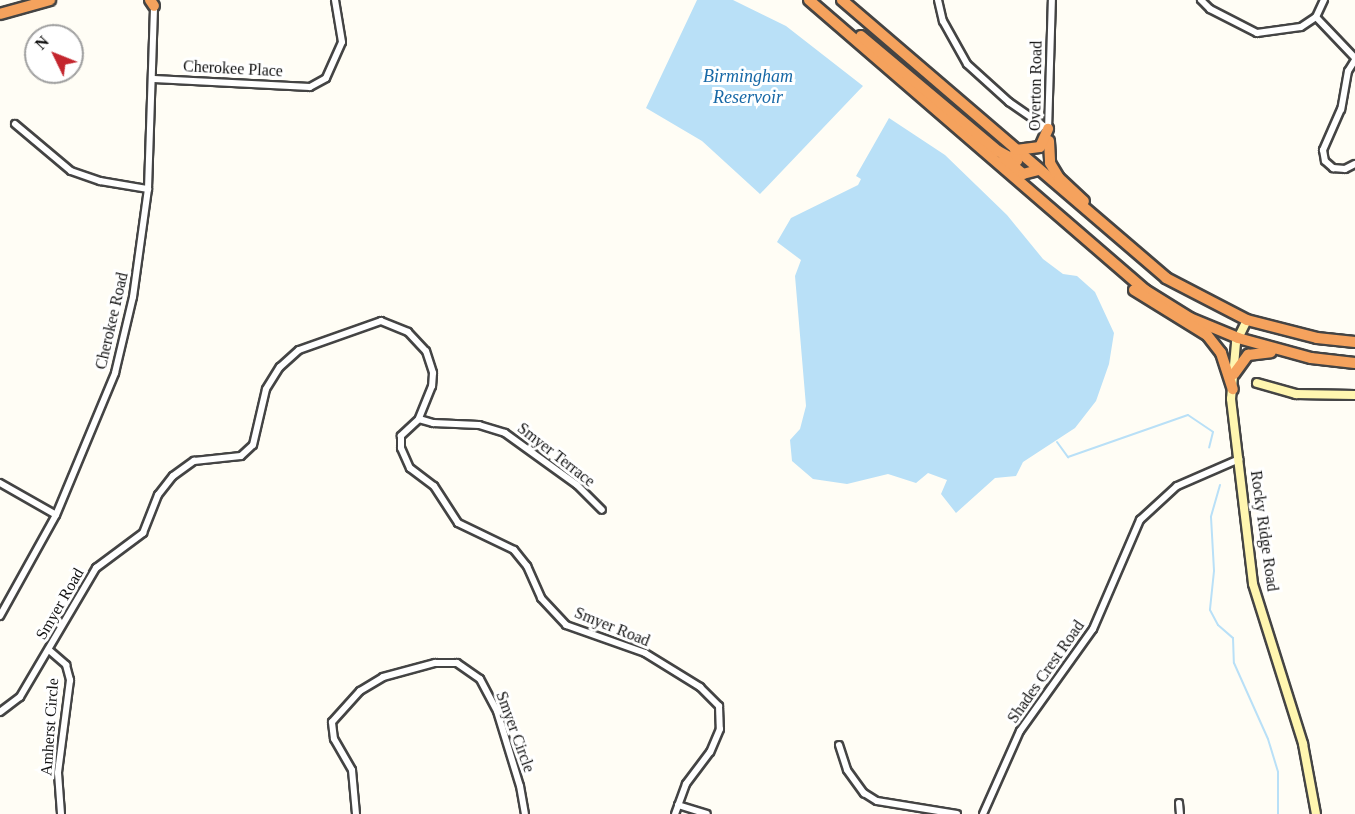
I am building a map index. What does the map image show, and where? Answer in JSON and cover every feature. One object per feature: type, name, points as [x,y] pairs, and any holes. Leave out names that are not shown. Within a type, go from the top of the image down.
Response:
[{"type":"highway","points":[[0,13],[31,0]]},
{"type":"highway","points":[[0,13],[50,0]]},
{"type":"highway","points":[[808,0],[882,52],[1023,174],[1038,170]]},
{"type":"highway","points":[[808,0],[1094,249],[1147,300],[1207,335],[1221,353],[1233,389]]},
{"type":"highway","points":[[842,0],[1166,278],[1247,320],[1317,338],[1355,342]]},
{"type":"highway","points":[[1015,150],[1040,147],[1048,135]]},
{"type":"highway","points":[[1048,135],[1050,163],[1059,177],[1134,252]]},
{"type":"highway","points":[[998,151],[1017,161],[1015,150]]},
{"type":"highway","points":[[1094,249],[1154,295],[1190,318],[1238,338],[1284,351],[1355,363]]},
{"type":"highway","points":[[1234,374],[1248,355],[1284,351]]},
{"type":"main road","name":"Rocky Ridge Road","points":[[1247,320],[1238,338],[1233,389],[1253,584],[1303,744],[1316,814]]},
{"type":"main road","points":[[1257,382],[1296,394],[1355,395]]},
{"type":"street","name":"Cherokee Place","points":[[154,79],[310,87],[326,78],[342,42],[335,0]]},
{"type":"street","points":[[938,0],[943,21],[967,64],[1048,135]]},
{"type":"street","name":"Overton Road","points":[[1038,170],[1048,135],[1052,0]]},
{"type":"street","points":[[1201,0],[1210,9],[1257,33],[1281,33],[1316,17],[1324,0]]},
{"type":"street","name":"Cherokee Road","points":[[0,616],[56,515],[115,373],[133,297],[148,189],[154,79],[153,2]]},
{"type":"street","points":[[1316,17],[1355,59],[1348,71],[1341,109],[1323,150],[1325,161],[1333,168],[1345,169],[1355,164]]},
{"type":"street","points":[[15,124],[71,171],[100,181],[148,189]]},
{"type":"street","name":"Smyer Road","points":[[0,712],[20,697],[96,568],[142,533],[158,495],[173,476],[194,461],[241,456],[253,445],[266,388],[280,367],[299,350],[370,322],[395,324],[426,351],[433,373],[419,418],[401,436],[401,448],[410,468],[434,486],[458,523],[514,550],[526,566],[541,598],[566,624],[645,653],[700,687],[719,706],[720,729],[710,752],[686,784],[675,814]]},
{"type":"street","name":"Smyer Terrace","points":[[419,418],[433,423],[479,425],[505,433],[577,485],[602,510]]},
{"type":"street","name":"Shades Crest Road","points":[[983,814],[1020,731],[1094,629],[1140,520],[1177,486],[1239,459]]},
{"type":"street","points":[[0,483],[56,515]]},
{"type":"street","name":"Amherst Circle","points":[[49,650],[66,665],[70,680],[58,773],[61,814]]},
{"type":"street","name":"Smyer Circle","points":[[357,814],[352,770],[334,739],[332,722],[360,692],[383,677],[435,663],[457,663],[480,679],[496,711],[525,814]]},
{"type":"street","points":[[839,745],[847,770],[864,792],[878,801],[957,814]]},
{"type":"street","points":[[1179,803],[1180,814]]},
{"type":"street","points":[[678,805],[707,814]]},
{"type":"water","name":"Birmingham Reservoir","points":[[697,0],[733,0],[786,26],[863,86],[760,194],[702,141],[646,108]]},
{"type":"water","points":[[889,118],[945,155],[1007,215],[1043,259],[1063,274],[1077,276],[1095,292],[1114,333],[1109,364],[1096,401],[1075,428],[1023,462],[1016,476],[995,478],[956,513],[941,494],[947,480],[928,473],[916,483],[888,474],[847,484],[813,479],[792,461],[790,440],[800,429],[806,406],[795,276],[801,260],[777,242],[791,218],[858,185],[861,179],[856,176]]},
{"type":"waterway","points":[[1057,442],[1068,457],[1188,415],[1213,432],[1209,448]]},
{"type":"waterway","points":[[1220,485],[1211,517],[1214,571],[1210,610],[1218,625],[1233,638],[1234,663],[1268,739],[1278,772],[1278,814]]}]
